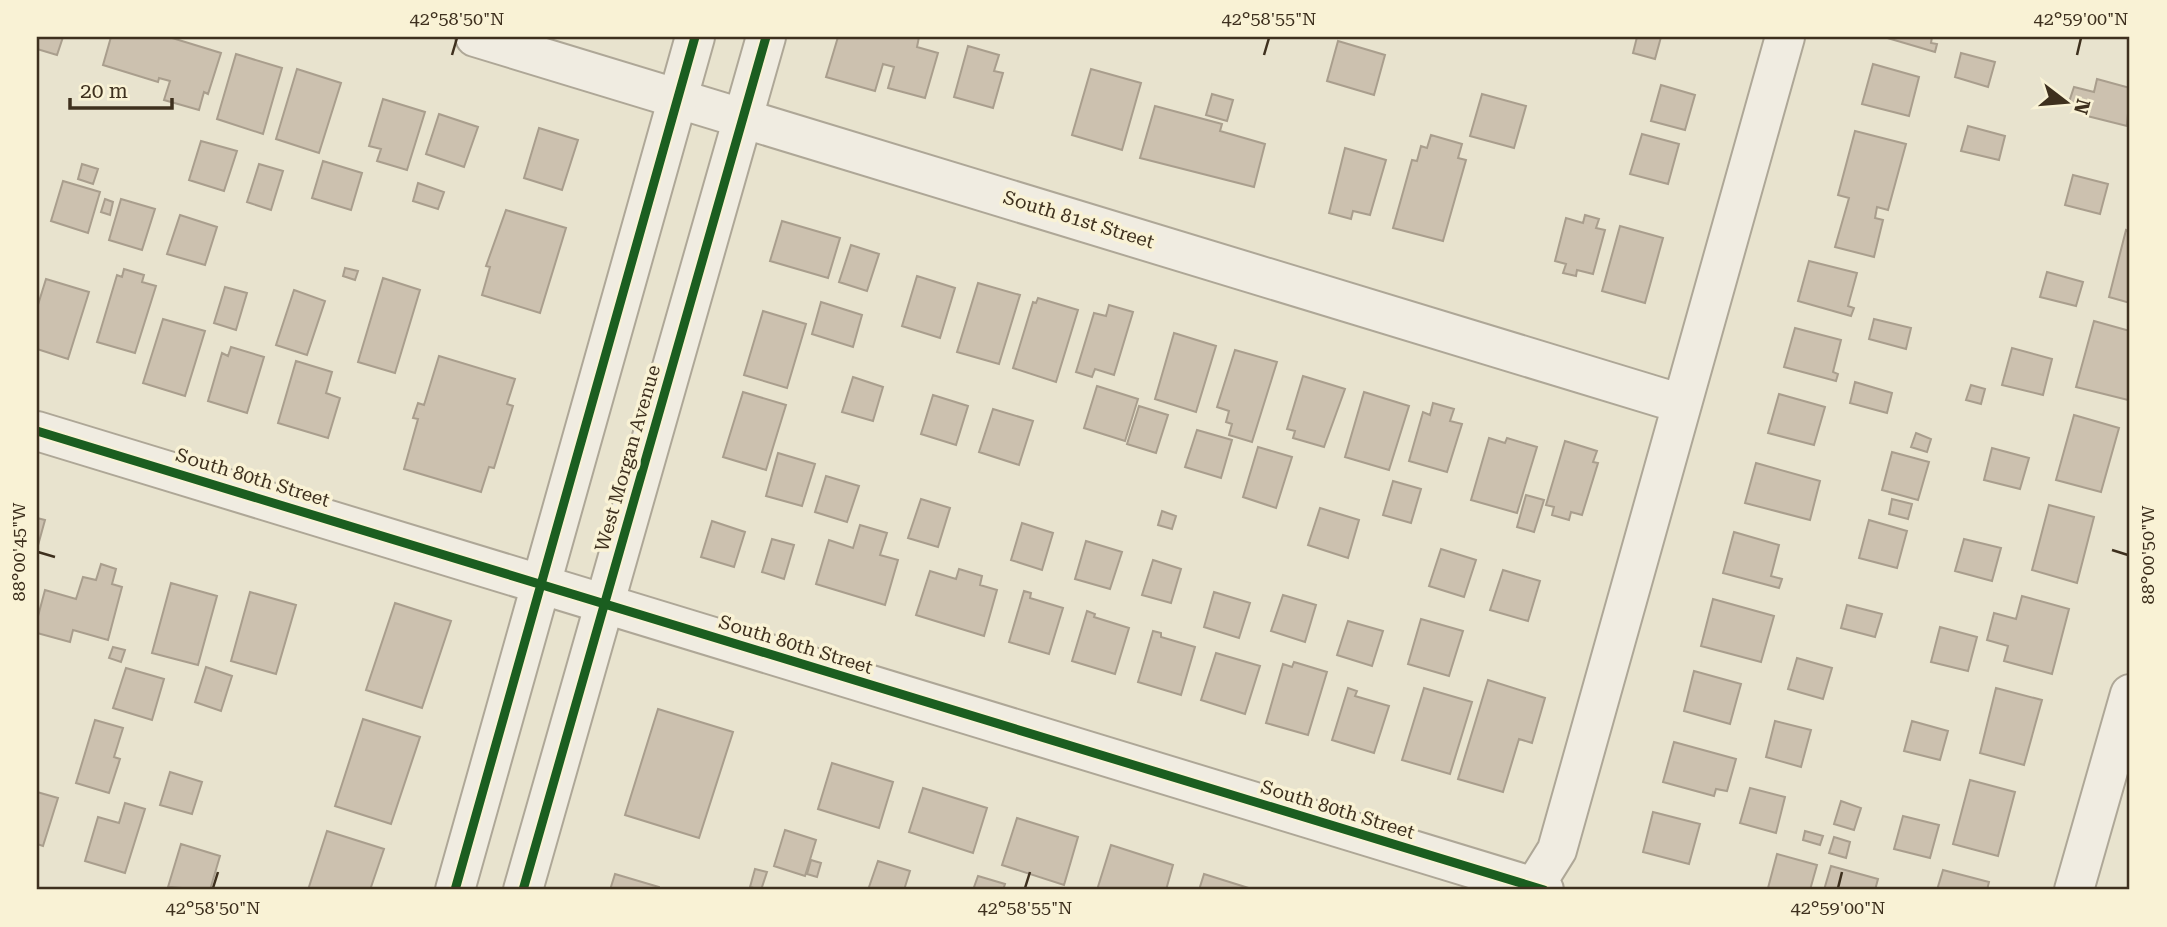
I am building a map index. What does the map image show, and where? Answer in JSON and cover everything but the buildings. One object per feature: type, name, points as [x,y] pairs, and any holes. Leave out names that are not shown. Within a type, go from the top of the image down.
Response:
[{"type":"street","name":"South 81st Street","points":[[475,37],[1682,404]]},
{"type":"street","points":[[455,890],[695,37]]},
{"type":"street","name":"West Morgan Avenue","points":[[523,890],[766,37]]},
{"type":"street","points":[[1537,889],[1557,850],[1785,37]]},
{"type":"street","name":"South 80th Street","points":[[37,431],[1537,889]]},
{"type":"street","points":[[2074,890],[2130,694]]},
{"type":"cycle path","points":[[455,890],[695,37]]},
{"type":"cycle path","points":[[523,890],[766,37]]},
{"type":"cycle path","points":[[37,431],[1544,890]]}]
